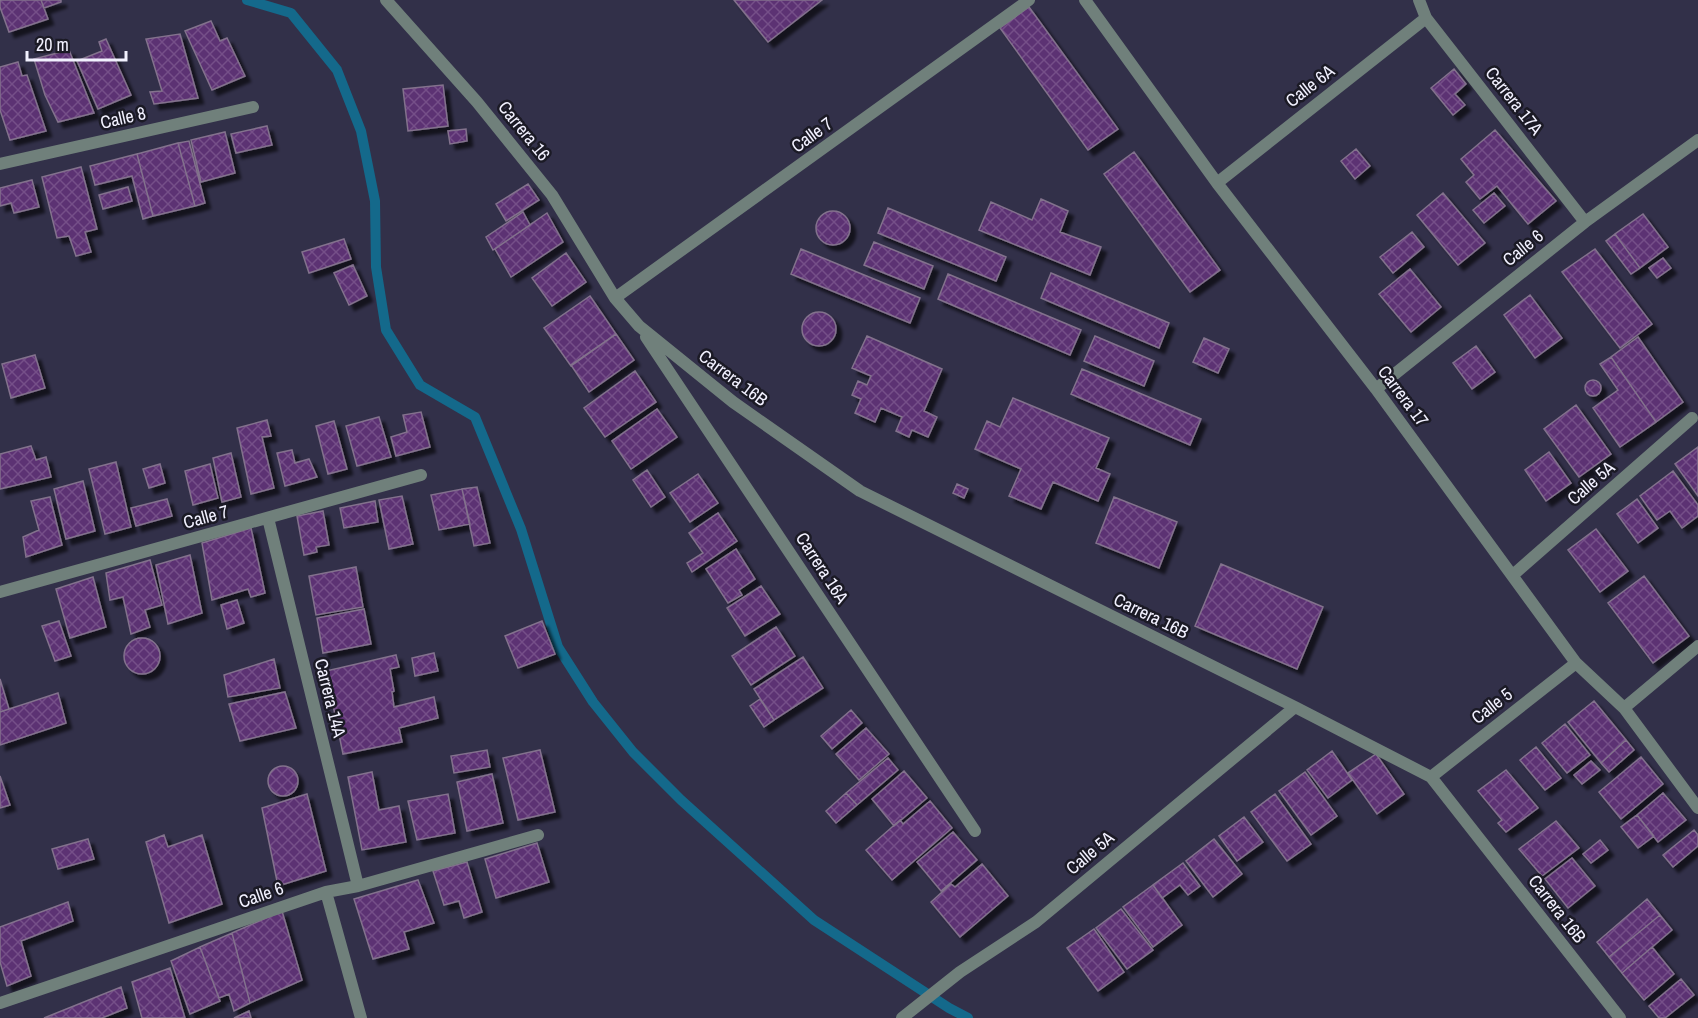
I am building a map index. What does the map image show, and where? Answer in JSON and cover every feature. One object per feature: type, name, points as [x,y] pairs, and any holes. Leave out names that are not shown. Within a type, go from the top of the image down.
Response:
[{"type":"street","name":"Carrera 16","points":[[386,0],[477,102],[552,195],[615,298]]},
{"type":"street","name":"Calle 7","points":[[615,298],[1029,0]]},
{"type":"street","name":"Carrera 17","points":[[1085,0],[1217,183],[1376,389],[1576,663],[1624,708],[1698,808]]},
{"type":"street","name":"Carrera 17A","points":[[1419,0],[1426,18],[1585,222]]},
{"type":"street","name":"Calle 6A","points":[[1217,183],[1426,18]]},
{"type":"street","name":"Calle 8","points":[[0,164],[254,108]]},
{"type":"street","name":"Calle 6","points":[[1376,389],[1585,222],[1698,140]]},
{"type":"street","name":"Carrera 16B","points":[[615,298],[639,326],[733,402],[860,491],[1431,777],[1620,1018]]},
{"type":"street","name":"Carrera 16A","points":[[639,326],[975,831]]},
{"type":"street","name":"Calle 5A","points":[[1513,575],[1692,418]]},
{"type":"street","name":"Calle 7","points":[[0,592],[421,475]]},
{"type":"street","name":"Carrera 14A","points":[[268,518],[358,886]]},
{"type":"street","points":[[1624,708],[1698,646]]},
{"type":"street","name":"Calle 5","points":[[1431,777],[1576,663]]},
{"type":"street","name":"Calle 5A","points":[[902,1018],[960,972],[1036,922],[1295,707]]},
{"type":"street","name":"Calle 6","points":[[0,1003],[326,892],[358,886],[538,835]]},
{"type":"street","points":[[326,892],[361,1018]]},
{"type":"building","points":[[0,0],[41,0],[48,19],[9,32],[0,7]]},
{"type":"building","points":[[41,0],[61,0],[61,2],[44,8]]},
{"type":"building","points":[[734,0],[822,0],[768,42]]},
{"type":"building","points":[[1029,7],[1118,129],[1088,150],[1000,28]]},
{"type":"building","points":[[211,21],[220,41],[227,38],[245,76],[212,90],[185,31]]},
{"type":"building","points":[[180,34],[198,98],[154,104],[150,92],[162,91],[146,39]]},
{"type":"building","points":[[106,39],[131,95],[98,109],[77,61],[102,51],[99,42]]},
{"type":"building","points":[[69,50],[94,113],[58,122],[45,95],[34,59]]},
{"type":"building","points":[[18,62],[22,76],[27,75],[46,131],[10,140],[0,110],[0,67]]},
{"type":"building","points":[[1454,69],[1466,84],[1455,94],[1465,105],[1453,115],[1431,88]]},
{"type":"building","points":[[443,85],[448,126],[408,131],[403,89]]},
{"type":"building","points":[[267,126],[272,145],[236,153],[231,134]]},
{"type":"building","points":[[466,129],[467,141],[450,144],[448,131]]},
{"type":"building","points":[[1495,130],[1556,201],[1528,224],[1497,186],[1480,199],[1466,182],[1474,175],[1461,159]]},
{"type":"building","points":[[225,132],[235,173],[201,182],[191,140]]},
{"type":"building","points":[[189,141],[205,203],[195,206],[178,143]]},
{"type":"building","points":[[178,143],[195,206],[153,216],[137,154]]},
{"type":"building","points":[[1356,149],[1370,166],[1355,179],[1341,161]]},
{"type":"building","points":[[1134,152],[1220,270],[1190,292],[1104,174]]},
{"type":"building","points":[[137,154],[153,216],[143,219],[132,176],[95,185],[90,166]]},
{"type":"building","points":[[81,167],[97,229],[85,232],[91,252],[76,256],[69,236],[57,238],[42,177]]},
{"type":"building","points":[[32,180],[39,207],[14,213],[11,203],[0,206],[0,188]]},
{"type":"building","points":[[528,184],[539,200],[506,221],[496,204]]},
{"type":"building","points":[[128,187],[132,201],[103,209],[99,195]]},
{"type":"building","points":[[1443,193],[1485,243],[1458,265],[1417,215]]},
{"type":"building","points":[[1494,193],[1505,206],[1484,223],[1473,210]]},
{"type":"building","points":[[1041,199],[1068,211],[1060,232],[1101,247],[1090,275],[979,230],[991,202],[1032,220]]},
{"type":"building","points":[[888,208],[1006,257],[996,281],[878,233]]},
{"type":"building","points":[[833,211],[845,216],[850,228],[845,240],[833,245],[821,240],[816,228],[821,216]]},
{"type":"building","points":[[523,212],[530,225],[493,250],[486,237]]},
{"type":"building","points":[[547,213],[563,242],[511,277],[495,249]]},
{"type":"building","points":[[1643,214],[1668,247],[1640,268],[1615,234]]},
{"type":"building","points":[[1412,232],[1424,247],[1393,273],[1380,257]]},
{"type":"building","points":[[1615,234],[1640,268],[1631,274],[1606,241]]},
{"type":"building","points":[[344,239],[351,259],[309,273],[302,252]]},
{"type":"building","points":[[874,242],[933,266],[924,289],[864,265]]},
{"type":"building","points":[[801,249],[920,298],[910,323],[791,274]]},
{"type":"building","points":[[1595,249],[1652,324],[1620,348],[1562,272]]},
{"type":"building","points":[[566,253],[586,282],[552,306],[532,278]]},
{"type":"building","points":[[1663,258],[1671,268],[1657,278],[1649,268]]},
{"type":"building","points":[[353,265],[367,296],[349,305],[334,273]]},
{"type":"building","points":[[1410,269],[1441,307],[1411,332],[1379,294]]},
{"type":"building","points":[[1051,273],[1169,323],[1159,348],[1041,298]]},
{"type":"building","points":[[948,274],[1081,330],[1070,355],[938,299]]},
{"type":"building","points":[[1530,295],[1562,338],[1535,358],[1504,315]]},
{"type":"building","points":[[590,296],[616,334],[571,366],[544,328]]},
{"type":"building","points":[[819,312],[831,317],[836,329],[831,341],[819,346],[807,341],[802,329],[807,317]]},
{"type":"building","points":[[616,334],[634,360],[589,392],[571,365]]},
{"type":"building","points":[[867,336],[942,369],[924,411],[937,417],[928,437],[912,430],[909,437],[896,431],[902,417],[881,408],[875,422],[855,413],[861,399],[852,395],[858,381],[867,385],[871,376],[852,368]]},
{"type":"building","points":[[1095,336],[1154,361],[1144,386],[1084,361]]},
{"type":"building","points":[[1638,337],[1683,402],[1656,422],[1611,357]]},
{"type":"building","points":[[1204,338],[1229,349],[1218,373],[1193,362]]},
{"type":"building","points":[[1476,346],[1495,372],[1472,389],[1453,363]]},
{"type":"building","points":[[35,355],[45,388],[11,398],[2,364]]},
{"type":"building","points":[[1611,357],[1656,422],[1620,447],[1593,408],[1618,390],[1600,364]]},
{"type":"building","points":[[1082,369],[1201,419],[1190,445],[1071,394]]},
{"type":"building","points":[[635,371],[656,402],[605,437],[584,408]]},
{"type":"building","points":[[1590,380],[1596,380],[1601,388],[1599,394],[1590,396],[1585,391],[1585,385]]},
{"type":"building","points":[[1013,398],[1109,438],[1096,468],[1110,474],[1098,501],[1053,482],[1041,509],[1009,496],[1021,469],[975,449],[987,421],[1000,427]]},
{"type":"building","points":[[1576,405],[1611,454],[1579,477],[1544,429]]},
{"type":"building","points":[[657,409],[677,437],[631,469],[612,441]]},
{"type":"building","points":[[421,412],[430,447],[396,456],[391,437],[407,432],[403,415]]},
{"type":"building","points":[[379,417],[391,457],[357,466],[346,426]]},
{"type":"building","points":[[267,420],[271,436],[262,437],[274,488],[251,494],[237,428]]},
{"type":"building","points":[[334,421],[347,469],[328,474],[316,426]]},
{"type":"building","points":[[31,446],[36,460],[46,457],[51,477],[0,489],[0,454]]},
{"type":"building","points":[[1698,447],[1698,496],[1675,464]]},
{"type":"building","points":[[292,450],[295,463],[309,459],[317,477],[285,486],[277,453]]},
{"type":"building","points":[[1549,452],[1571,483],[1546,501],[1525,470]]},
{"type":"building","points":[[231,453],[241,497],[222,502],[213,458]]},
{"type":"building","points":[[116,462],[131,527],[105,534],[89,469]]},
{"type":"building","points":[[160,464],[165,483],[149,488],[143,469]]},
{"type":"building","points":[[210,464],[218,498],[193,505],[185,471]]},
{"type":"building","points":[[647,470],[665,497],[651,507],[633,480]]},
{"type":"building","points":[[1673,471],[1698,505],[1698,516],[1682,528],[1670,511],[1657,520],[1640,496]]},
{"type":"building","points":[[698,474],[718,503],[690,522],[670,493]]},
{"type":"building","points":[[83,481],[95,531],[66,539],[54,489]]},
{"type":"building","points":[[957,484],[968,489],[964,498],[953,493]]},
{"type":"building","points":[[477,487],[490,543],[474,546],[462,489]]},
{"type":"building","points":[[462,489],[470,524],[439,530],[431,495]]},
{"type":"building","points":[[402,496],[413,544],[389,549],[379,500]]},
{"type":"building","points":[[50,497],[62,545],[26,557],[23,537],[39,530],[31,501]]},
{"type":"building","points":[[1114,497],[1177,522],[1159,568],[1096,543]]},
{"type":"building","points":[[167,499],[172,516],[136,526],[131,508]]},
{"type":"building","points":[[1637,499],[1658,528],[1638,543],[1617,514]]},
{"type":"building","points":[[375,501],[378,522],[344,528],[340,508]]},
{"type":"building","points":[[323,511],[329,545],[316,547],[317,552],[304,555],[297,516]]},
{"type":"building","points":[[718,513],[737,541],[692,572],[687,563],[703,553],[689,533]]},
{"type":"building","points":[[251,528],[265,593],[251,597],[248,589],[212,600],[202,543]]},
{"type":"building","points":[[1596,529],[1628,571],[1600,592],[1568,550]]},
{"type":"building","points":[[736,549],[755,579],[739,590],[742,595],[728,603],[706,569]]},
{"type":"building","points":[[190,555],[202,613],[168,624],[156,565]]},
{"type":"building","points":[[150,560],[162,605],[145,610],[150,627],[131,634],[123,597],[110,600],[106,573]]},
{"type":"building","points":[[1221,564],[1323,607],[1297,669],[1195,626]]},
{"type":"building","points":[[356,567],[363,607],[316,615],[309,576]]},
{"type":"building","points":[[1644,576],[1689,636],[1653,663],[1608,603]]},
{"type":"building","points":[[93,577],[106,627],[70,638],[56,589]]},
{"type":"building","points":[[761,586],[780,614],[745,636],[727,608]]},
{"type":"building","points":[[237,600],[244,623],[227,629],[221,605]]},
{"type":"building","points":[[364,609],[371,644],[323,653],[317,618]]},
{"type":"building","points":[[59,621],[71,656],[55,661],[42,626]]},
{"type":"building","points":[[542,621],[555,654],[518,668],[505,636]]},
{"type":"building","points":[[776,627],[795,656],[751,685],[732,656]]},
{"type":"building","points":[[142,638],[155,643],[160,656],[155,669],[142,674],[129,669],[124,656],[129,643]]},
{"type":"building","points":[[434,653],[438,671],[415,676],[412,658]]},
{"type":"building","points":[[396,655],[399,667],[390,669],[394,707],[434,697],[438,718],[399,728],[402,742],[343,754],[326,671]]},
{"type":"building","points":[[803,657],[823,688],[774,720],[754,689]]},
{"type":"building","points":[[274,659],[280,688],[228,697],[224,675]]},
{"type":"building","points":[[0,679],[9,709],[0,712]]},
{"type":"building","points":[[285,692],[296,728],[240,741],[229,704]]},
{"type":"building","points":[[58,693],[66,723],[0,745],[0,712]]},
{"type":"building","points":[[760,699],[774,720],[764,727],[750,706]]},
{"type":"building","points":[[1594,701],[1626,740],[1601,763],[1568,722]]},
{"type":"building","points":[[851,710],[862,723],[832,749],[821,736]]},
{"type":"building","points":[[1565,724],[1590,755],[1567,773],[1542,743]]},
{"type":"building","points":[[866,728],[889,754],[859,780],[836,754]]},
{"type":"building","points":[[1626,740],[1634,750],[1609,772],[1601,763]]},
{"type":"building","points":[[1536,747],[1561,778],[1545,790],[1520,760]]},
{"type":"building","points":[[487,750],[490,767],[454,773],[451,756]]},
{"type":"building","points":[[540,750],[555,812],[518,820],[503,758]]},
{"type":"building","points":[[1332,751],[1352,780],[1328,798],[1307,770]]},
{"type":"building","points":[[1376,754],[1404,794],[1377,814],[1348,773]]},
{"type":"building","points":[[1641,757],[1663,784],[1621,819],[1599,792]]},
{"type":"building","points":[[888,758],[898,770],[857,805],[846,793]]},
{"type":"building","points":[[1591,761],[1600,770],[1582,784],[1574,775]]},
{"type":"building","points":[[283,766],[294,770],[298,781],[294,792],[283,796],[272,792],[268,781],[272,770]]},
{"type":"building","points":[[1506,770],[1538,808],[1506,832],[1498,823],[1502,820],[1478,791]]},
{"type":"building","points":[[904,771],[927,798],[894,826],[872,799]]},
{"type":"building","points":[[372,772],[379,810],[399,806],[406,842],[362,850],[348,777]]},
{"type":"building","points":[[1305,772],[1337,816],[1311,835],[1279,791]]},
{"type":"building","points":[[492,774],[503,823],[467,831],[457,782]]},
{"type":"building","points":[[0,776],[10,805],[0,808]]},
{"type":"building","points":[[846,793],[857,805],[836,823],[826,811]]},
{"type":"building","points":[[1663,793],[1686,820],[1658,842],[1637,815]]},
{"type":"building","points":[[307,794],[326,871],[278,886],[262,808]]},
{"type":"building","points":[[448,794],[455,833],[417,840],[408,801]]},
{"type":"building","points":[[1275,794],[1311,844],[1287,861],[1251,812]]},
{"type":"building","points":[[930,801],[952,828],[892,880],[866,850],[900,820],[903,824]]},
{"type":"building","points":[[1637,815],[1654,836],[1638,848],[1621,827]]},
{"type":"building","points":[[1244,817],[1263,842],[1237,861],[1219,836]]},
{"type":"building","points":[[1556,821],[1579,848],[1542,876],[1519,849]]},
{"type":"building","points":[[1694,830],[1698,835],[1698,846],[1673,867],[1663,855]]},
{"type":"building","points":[[953,832],[977,860],[941,891],[917,862]]},
{"type":"building","points":[[164,835],[168,847],[202,835],[222,904],[169,923],[146,842]]},
{"type":"building","points":[[88,839],[94,859],[58,869],[52,849]]},
{"type":"building","points":[[1214,839],[1242,874],[1213,897],[1186,861]]},
{"type":"building","points":[[1600,840],[1608,850],[1591,863],[1583,854]]},
{"type":"building","points":[[537,843],[549,882],[496,898],[485,859]]},
{"type":"building","points":[[1572,858],[1595,886],[1568,908],[1545,879]]},
{"type":"building","points":[[467,862],[482,912],[464,918],[459,901],[444,905],[433,871]]},
{"type":"building","points":[[1183,863],[1200,886],[1188,895],[1180,885],[1162,898],[1153,885]]},
{"type":"building","points":[[982,864],[1008,896],[960,937],[931,902],[951,884],[955,887]]},
{"type":"building","points":[[418,880],[434,923],[404,932],[409,949],[373,959],[354,899]]},
{"type":"building","points":[[1153,885],[1182,925],[1153,947],[1123,907]]},
{"type":"building","points":[[1647,899],[1660,915],[1609,957],[1597,942]]},
{"type":"building","points":[[68,902],[73,921],[21,941],[31,976],[7,986],[0,962],[0,927]]},
{"type":"building","points":[[1121,909],[1153,950],[1127,969],[1096,928]]},
{"type":"building","points":[[282,911],[302,980],[250,1003],[232,933]]},
{"type":"building","points":[[1660,915],[1672,930],[1622,973],[1609,957]]},
{"type":"building","points":[[1094,929],[1124,972],[1098,991],[1067,948]]},
{"type":"building","points":[[232,933],[250,1003],[234,1011],[229,994],[219,998],[200,947]]},
{"type":"building","points":[[200,947],[220,1001],[190,1014],[171,961]]},
{"type":"building","points":[[1652,947],[1674,974],[1644,1000],[1622,973]]},
{"type":"building","points":[[170,968],[185,1018],[142,1018],[132,982]]},
{"type":"building","points":[[1681,979],[1694,995],[1665,1018],[1659,1018],[1649,1006]]},
{"type":"building","points":[[121,987],[127,1008],[102,1018],[44,1018]]},
{"type":"building","points":[[249,1011],[251,1018],[234,1018]]},
{"type":"waterway","points":[[247,0],[291,13],[337,70],[361,131],[375,201],[376,267],[386,330],[420,385],[475,417],[521,529],[558,647],[593,702],[633,752],[681,800],[814,920],[968,1018]]}]
